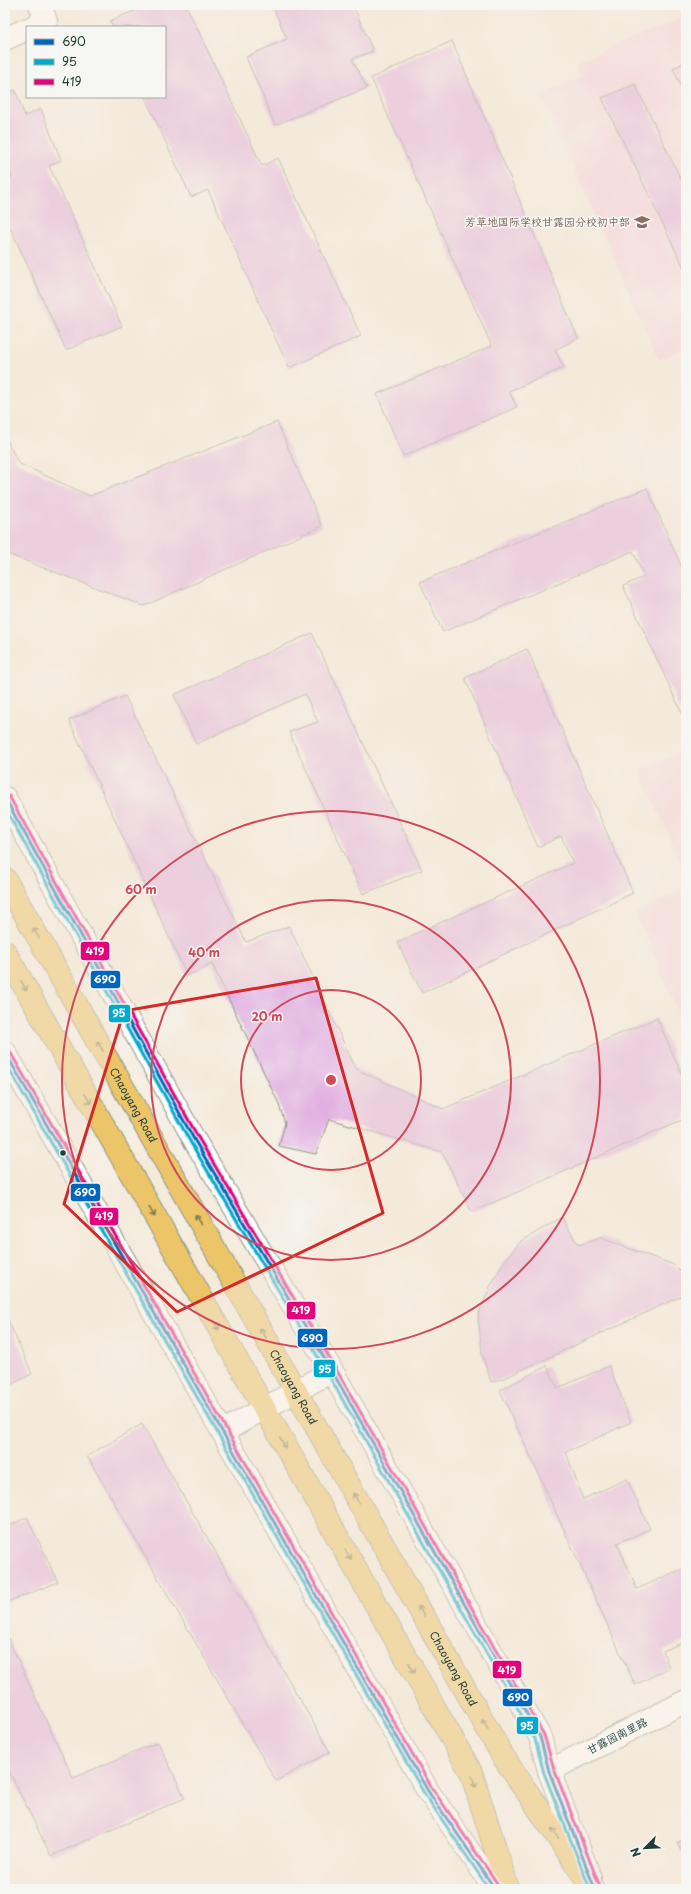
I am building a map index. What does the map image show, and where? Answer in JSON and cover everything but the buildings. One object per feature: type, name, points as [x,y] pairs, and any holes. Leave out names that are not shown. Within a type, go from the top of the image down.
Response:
[{"type":"highway","name":"Chaoyang Road","points":[[5,879],[504,1758],[594,1889]]},
{"type":"highway","points":[[5,952],[471,1772],[508,1889]]},
{"type":"street","points":[[34,26],[46,21],[40,5]]},
{"type":"street","points":[[5,39],[26,30]]},
{"type":"street","name":"Chaoyang Road","points":[[5,798],[195,1141],[332,1371],[540,1737],[549,1771],[594,1889]]},
{"type":"street","points":[[5,1052],[428,1791],[495,1889]]},
{"type":"street","points":[[222,1432],[332,1371]]},
{"type":"street","name":"甘露园南里路","points":[[549,1771],[686,1701]]},
{"type":"highlighted area","points":[[316,978],[383,1213],[177,1312],[64,1204],[124,1011]]},
{"type":"shaded area","name":"芳草地国际学校甘露园分校初中部","points":[[686,16],[686,348],[659,360],[541,95],[583,75],[578,61]]},
{"type":"shaded area","points":[[686,749],[686,875],[640,770]]},
{"type":"shaded area","points":[[686,889],[686,1030],[635,913]]},
{"type":"transit line","name":"419","points":[[9,796],[199,1139],[336,1369],[544,1735],[554,1769],[600,1887]]},
{"type":"transit line","name":"690","points":[[5,798],[195,1141],[332,1371],[540,1737],[549,1771],[595,1889]]},
{"type":"transit line","name":"95","points":[[5,808],[191,1143],[328,1374],[535,1739],[544,1773],[590,1889]]},
{"type":"transit line","name":"419","points":[[9,1050],[432,1788],[499,1886]]},
{"type":"transit line","name":"690","points":[[5,1052],[428,1791],[495,1889]]},
{"type":"transit line","name":"95","points":[[5,1062],[424,1793],[489,1889]]},
{"type":"place","name":"芳草地国际学校甘露园分校初中部","points":[[642,222]]}]
